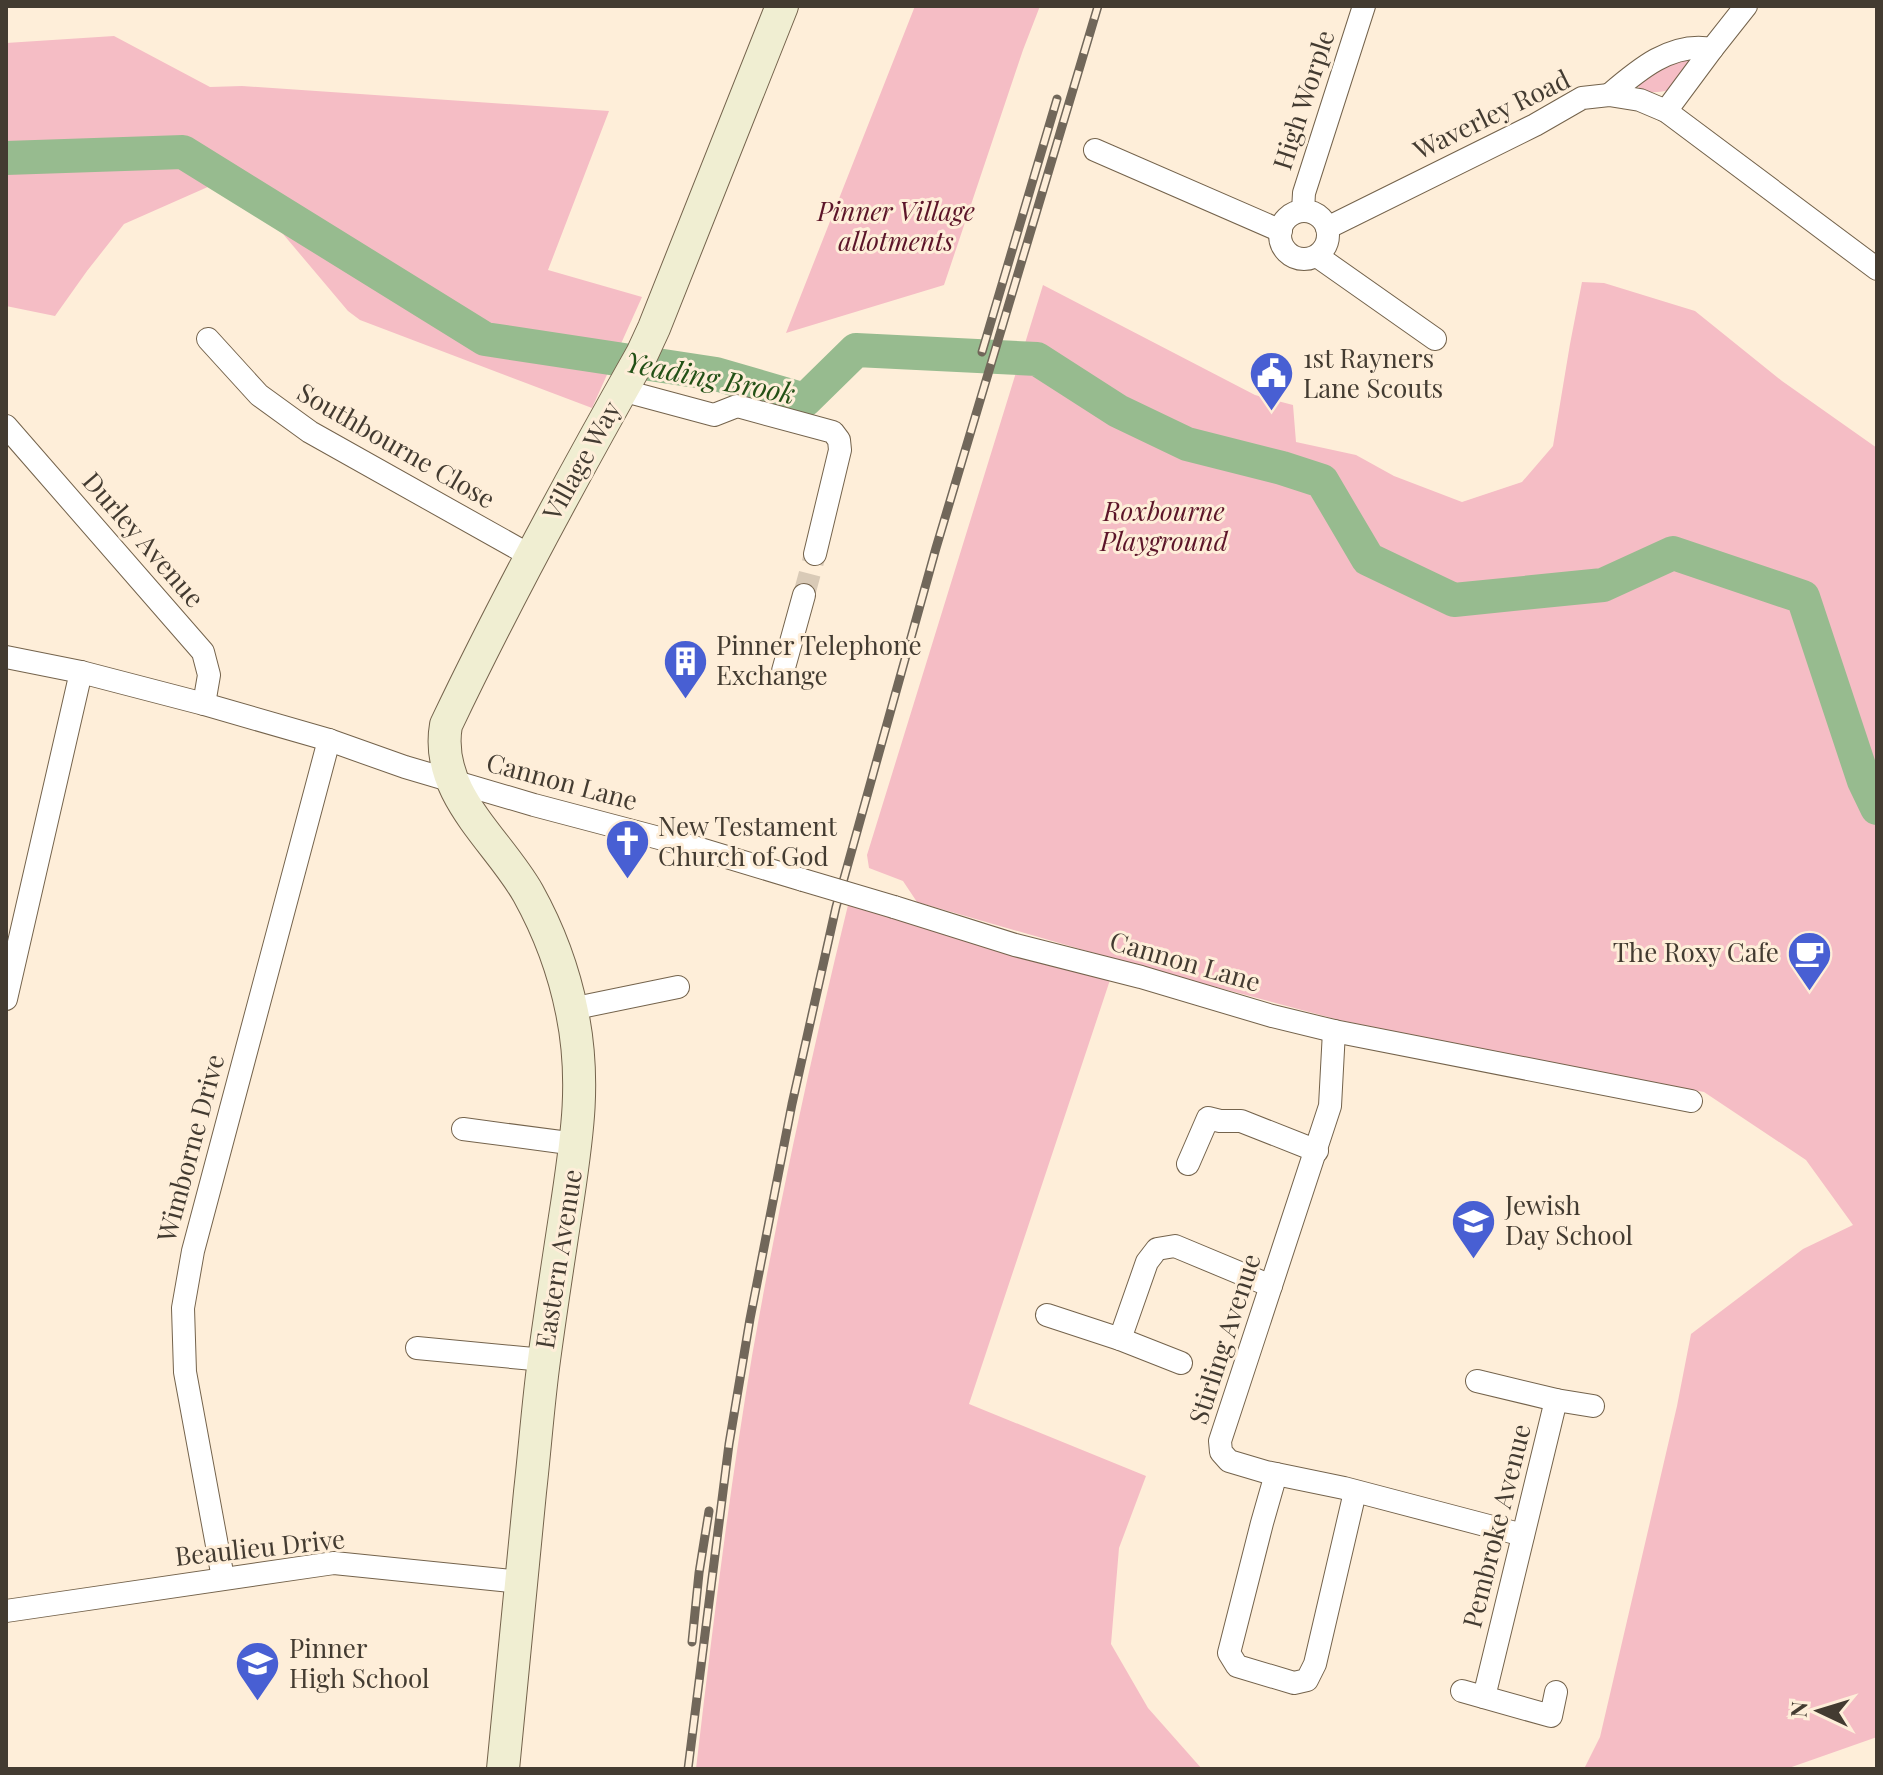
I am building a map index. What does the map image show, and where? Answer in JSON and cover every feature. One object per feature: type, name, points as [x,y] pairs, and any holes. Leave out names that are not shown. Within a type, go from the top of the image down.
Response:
[{"type":"street","name":"Village Way","points":[[452,780],[443,745],[446,725],[531,556],[654,328],[782,6]]},
{"type":"street","name":"High Worple","points":[[1303,211],[1304,193],[1364,6]]},
{"type":"street","points":[[1666,111],[1746,6]]},
{"type":"street","points":[[1609,95],[1643,66],[1676,50],[1697,46],[1712,49]]},
{"type":"street","name":"Waverley Road","points":[[1327,228],[1535,125],[1582,98],[1609,95],[1640,100],[1666,111],[1877,269]]},
{"type":"street","points":[[1095,150],[1281,231]]},
{"type":"street","points":[[1303,211],[1318,216],[1327,228],[1327,244],[1317,256],[1303,260],[1290,255],[1281,243],[1281,231],[1288,217],[1303,211]]},
{"type":"street","points":[[1317,256],[1435,339]]},
{"type":"street","name":"Southbourne Close","points":[[208,339],[259,395],[310,432],[531,556]]},
{"type":"street","points":[[632,372],[714,415],[737,406],[833,432],[839,440],[840,450],[815,554]]},
{"type":"street","name":"Durley Avenue","points":[[6,426],[203,652],[209,675],[204,704]]},
{"type":"street","points":[[783,671],[804,595]]},
{"type":"street","name":"Cannon Lane","points":[[6,657],[81,672],[204,704],[534,805],[697,848],[1015,945],[1141,977],[1272,1016],[1691,1101]]},
{"type":"street","points":[[6,999],[81,672]]},
{"type":"street","name":"Wimborne Drive","points":[[223,1578],[185,1372],[183,1308],[193,1251],[329,740]]},
{"type":"street","name":"Eastern Avenue","points":[[452,780],[471,814],[511,865],[530,896],[556,958],[571,1009],[580,1071],[576,1144],[544,1360],[503,1769]]},
{"type":"street","points":[[571,1009],[678,987]]},
{"type":"street","name":"Stirling Avenue","points":[[1334,1031],[1330,1106],[1220,1441],[1221,1452],[1229,1461],[1276,1474],[1523,1535]]},
{"type":"street","points":[[1188,1164],[1208,1118],[1241,1121],[1317,1151]]},
{"type":"street","points":[[463,1129],[576,1144]]},
{"type":"street","points":[[1120,1339],[1147,1262],[1157,1249],[1175,1246],[1271,1286]]},
{"type":"street","points":[[1047,1315],[1181,1363]]},
{"type":"street","points":[[417,1348],[544,1360]]},
{"type":"street","name":"Pembroke Avenue","points":[[1477,1381],[1556,1400],[1484,1697]]},
{"type":"street","points":[[1556,1400],[1593,1406]]},
{"type":"street","points":[[1276,1474],[1229,1653],[1237,1666],[1294,1683],[1307,1680],[1315,1664],[1355,1492]]},
{"type":"street","name":"Beaulieu Drive","points":[[6,1611],[334,1563],[521,1582]]},
{"type":"street","points":[[1462,1691],[1551,1716],[1556,1692]]},
{"type":"green space","name":"Pinner Village allotments","points":[[915,6],[1040,6],[944,285],[786,333]]},
{"type":"green space","points":[[114,36],[210,87],[242,86],[609,111],[548,270],[642,297],[592,408],[360,320],[348,311],[278,228],[210,186],[124,224],[55,316],[6,306],[6,43]]},
{"type":"green space","points":[[1691,58],[1692,63],[1671,90],[1646,92],[1638,86],[1638,73]]},
{"type":"green space","name":"Roxbourne Playground","points":[[1582,282],[1604,283],[1695,311],[1782,381],[1877,448],[1877,1737],[1786,1769],[1584,1769],[1600,1737],[1691,1334],[1803,1249],[1853,1225],[1806,1160],[1704,1092],[1339,1020],[1149,969],[917,902],[903,881],[869,868],[867,855],[1043,285],[1255,395],[1293,405],[1296,442],[1356,455],[1394,476],[1462,502],[1522,482],[1553,446]]},
{"type":"green space","points":[[849,901],[1110,980],[969,1404],[1146,1476],[1119,1548],[1111,1644],[1148,1708],[1202,1769],[696,1769],[721,1562],[752,1356],[797,1128]]},
{"type":"waterway","name":"Yeading Brook","points":[[6,158],[183,152],[485,339],[716,374],[805,400],[856,350],[1037,359],[1118,411],[1187,444],[1322,481],[1368,559],[1454,600],[1603,585],[1673,553],[1803,597],[1864,781],[1877,808]]},
{"type":"tunnel","points":[[804,595],[815,554]]},
{"type":"railway","points":[[688,1769],[729,1444],[750,1319],[792,1104],[836,907],[936,548],[1098,6]]},
{"type":"railway","points":[[982,352],[1057,99]]},
{"type":"railway","points":[[692,1642],[709,1511]]},
{"type":"place","name":"1st Rayners Lane Scouts","points":[[1272,413]]},
{"type":"place","name":"Pinner Telephone Exchange","points":[[685,700]]},
{"type":"place","name":"New Testament Church of God","points":[[627,881]]},
{"type":"place","name":"The Roxy Cafe","points":[[1810,992]]},
{"type":"place","name":"Jewish Day School","points":[[1474,1260]]},
{"type":"place","name":"Pinner High School","points":[[258,1703]]}]
